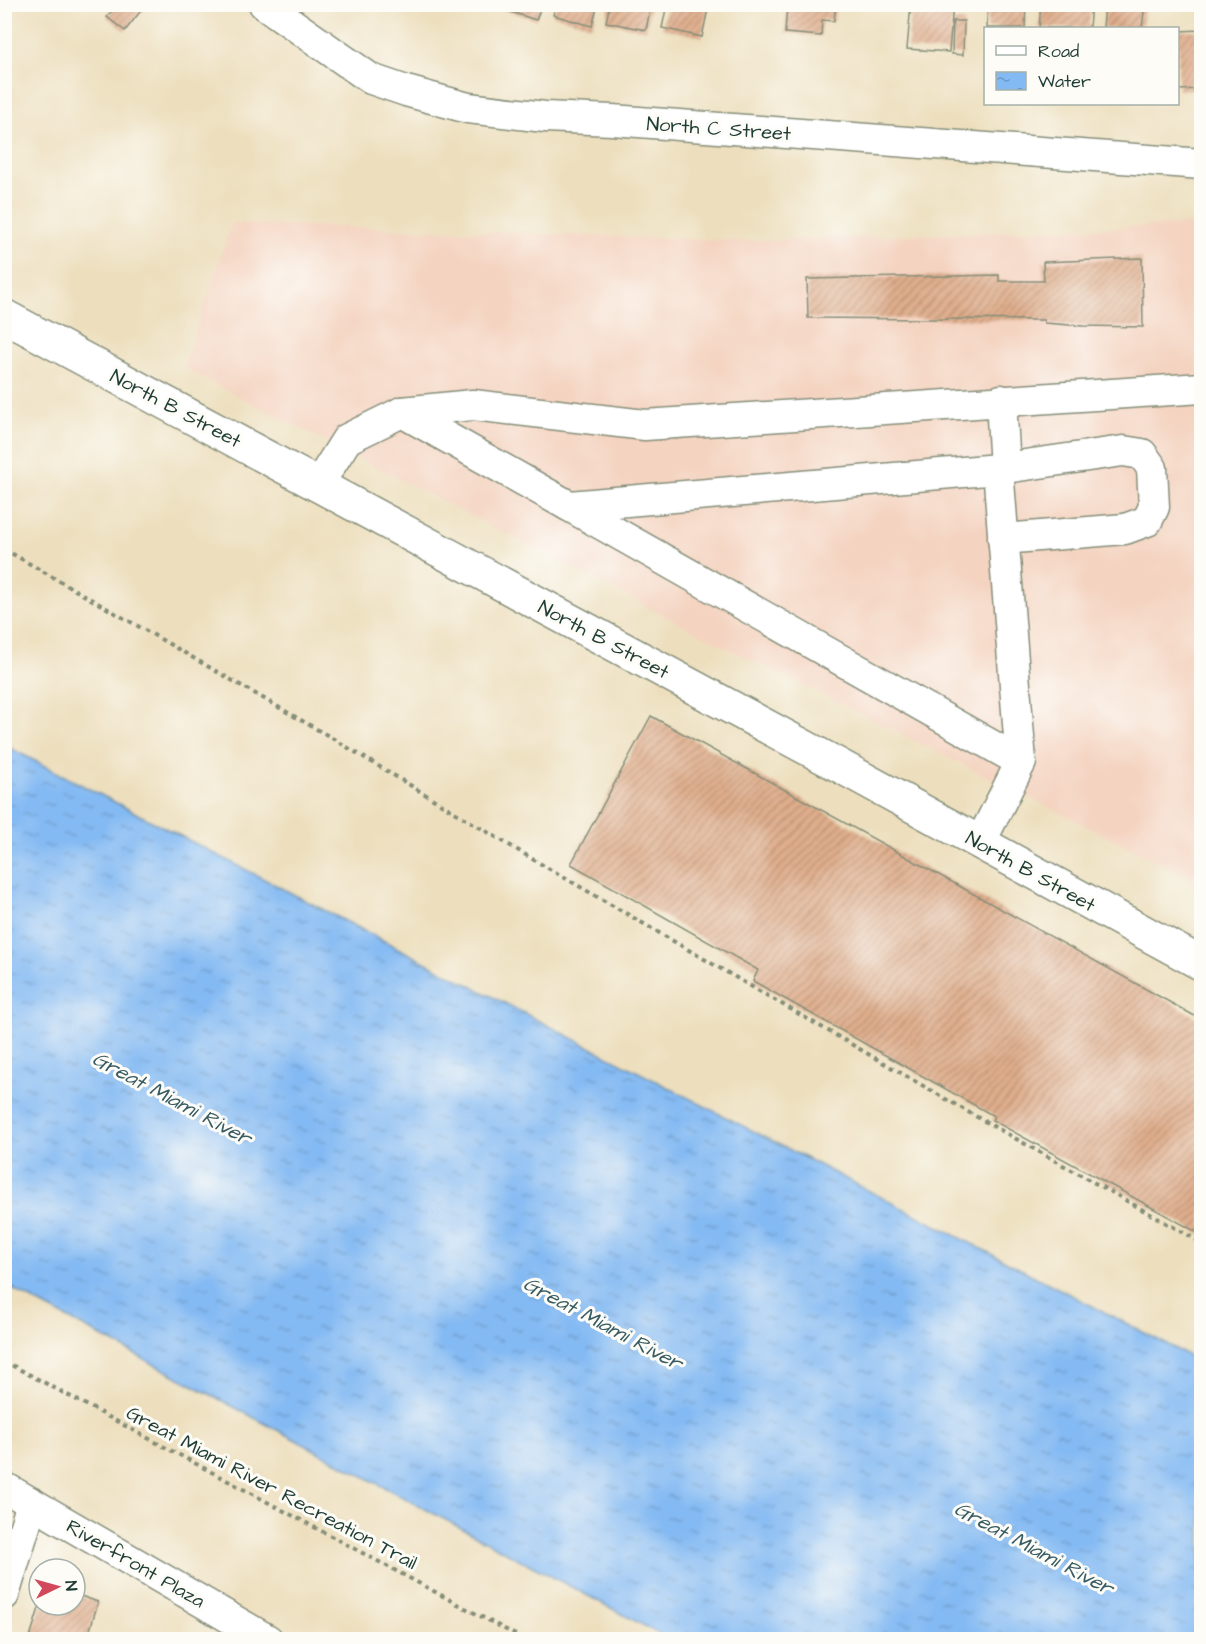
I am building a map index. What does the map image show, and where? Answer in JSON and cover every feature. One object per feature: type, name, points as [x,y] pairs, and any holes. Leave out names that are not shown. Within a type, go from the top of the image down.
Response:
[{"type":"main road","name":"North B Street","points":[[4,316],[1202,964]]},
{"type":"street","name":"North C Street","points":[[264,4],[371,79],[468,108],[545,117],[1202,164]]},
{"type":"street","points":[[318,485],[347,439],[402,411],[473,405],[645,425],[1202,388]]},
{"type":"street","points":[[980,843],[1021,762],[1003,539],[1001,400]]},
{"type":"street","points":[[402,411],[1021,762]]},
{"type":"street","points":[[569,506],[1001,468],[1123,451],[1142,454],[1152,468],[1154,507],[1147,521],[1125,529],[1003,539]]},
{"type":"street","name":"Riverfront Plaza","points":[[4,1487],[268,1640]]},
{"type":"street","points":[[4,1595],[32,1503]]},
{"type":"path","points":[[4,549],[327,735],[529,857],[757,990],[1202,1243]]},
{"type":"path","name":"Great Miami River Recreation Trail","points":[[4,1361],[525,1640]]},
{"type":"shaded area","points":[[232,223],[753,241],[1201,224],[1201,883],[735,652],[183,368]]},
{"type":"water","name":"Great Miami River","points":[[4,745],[1201,1362],[1201,1639],[669,1639],[5,1285]]},
{"type":"building","points":[[117,4],[139,4],[143,8],[125,31],[107,17]]},
{"type":"building","points":[[496,4],[542,4],[536,20],[495,7]]},
{"type":"building","points":[[556,4],[598,4],[592,26],[553,15]]},
{"type":"building","points":[[610,4],[651,4],[646,30],[606,22]]},
{"type":"building","points":[[667,4],[709,4],[702,37],[662,28]]},
{"type":"building","points":[[787,4],[836,4],[834,21],[822,20],[821,36],[785,33]]},
{"type":"building","points":[[911,4],[953,4],[949,52],[907,49]]},
{"type":"building","points":[[988,4],[1026,4],[1025,27],[987,27]]},
{"type":"building","points":[[1041,4],[1091,4],[1089,27],[1039,27]]},
{"type":"building","points":[[1105,4],[1145,4],[1142,27],[1103,27]]},
{"type":"building","points":[[953,21],[964,21],[963,55],[952,54]]},
{"type":"building","points":[[1202,30],[1202,89],[1179,90],[1179,31]]},
{"type":"building","points":[[1142,258],[1143,327],[1083,326],[1044,323],[1044,320],[808,318],[807,279],[999,275],[999,281],[1044,281],[1043,262]]},
{"type":"building","points":[[651,716],[1202,1020],[1202,1235],[992,1120],[994,1116],[753,981],[758,970],[571,864]]},
{"type":"building","points":[[87,1598],[98,1602],[87,1640],[29,1640],[36,1617],[87,1617]]}]
